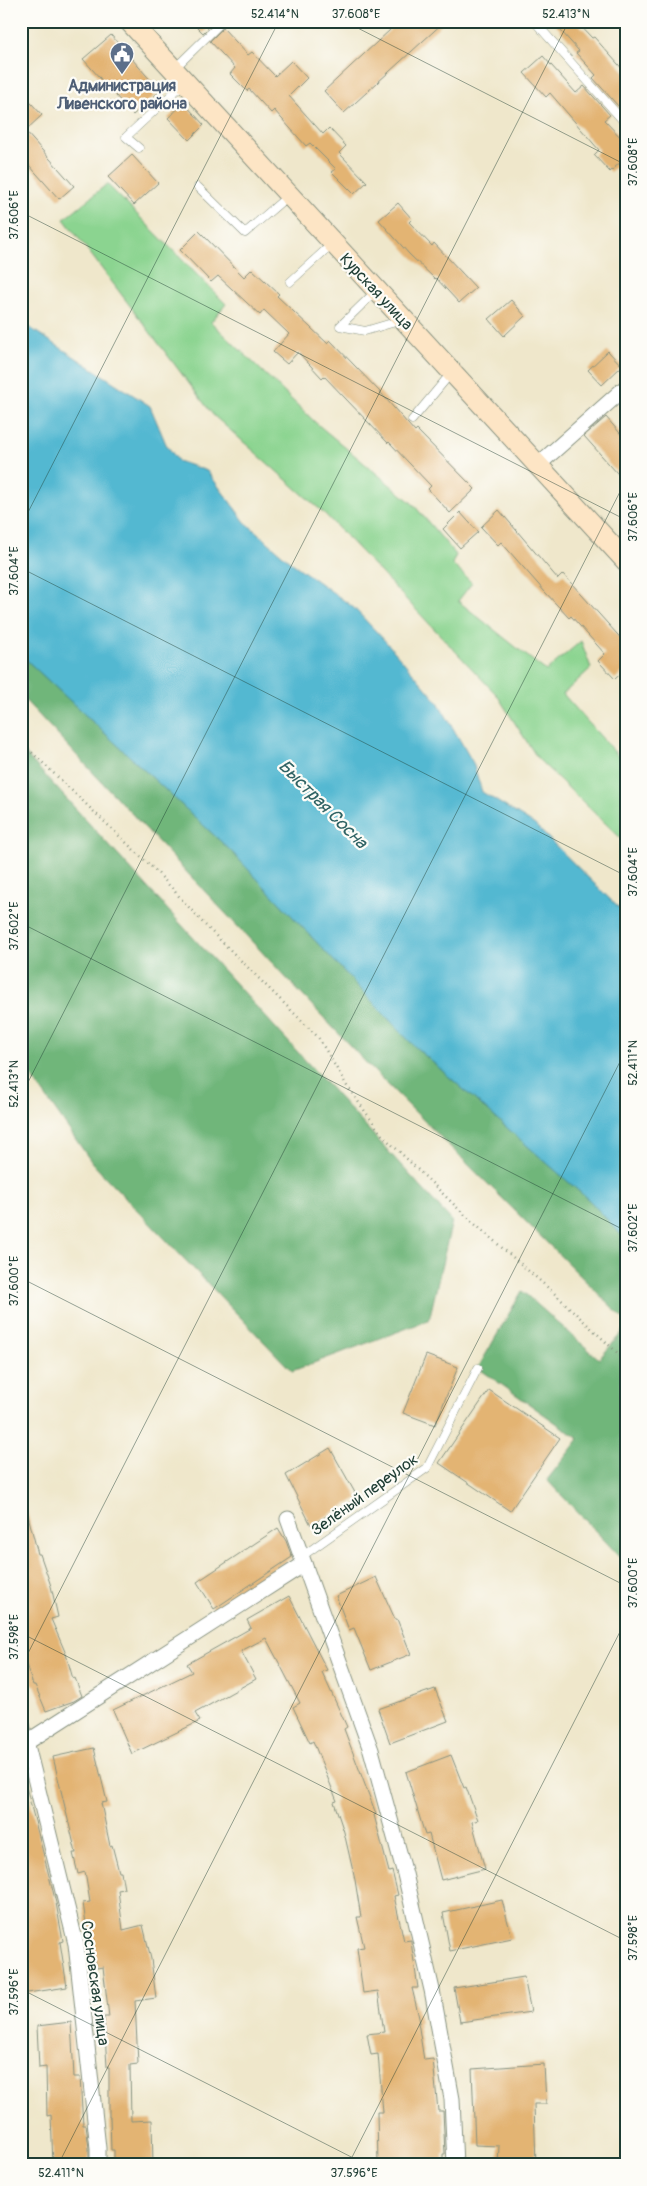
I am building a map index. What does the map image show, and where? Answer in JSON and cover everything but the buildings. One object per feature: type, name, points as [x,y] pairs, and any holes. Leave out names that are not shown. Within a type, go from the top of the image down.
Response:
[{"type":"street","name":"Курская улица","points":[[129,21],[626,561]]},
{"type":"street","points":[[538,465],[626,387]]},
{"type":"street","points":[[288,1519],[371,1750],[406,1874],[432,1990],[452,2100],[455,2165]]},
{"type":"street","points":[[24,1744],[303,1560]]},
{"type":"street","name":"Сосновская улица","points":[[21,1721],[24,1744],[76,1944],[98,2148],[98,2165]]},
{"type":"lane","points":[[139,148],[126,137],[179,76],[223,21]]},
{"type":"lane","points":[[534,21],[626,124]]},
{"type":"lane","points":[[198,186],[246,233],[289,195]]},
{"type":"lane","points":[[290,282],[333,243]]},
{"type":"lane","points":[[377,290],[340,326],[365,331],[404,320]]},
{"type":"lane","points":[[412,420],[452,372]]},
{"type":"lane","name":"Зелёный переулок","points":[[303,1560],[427,1468],[478,1368]]},
{"type":"path","points":[[21,742],[157,872],[205,925],[318,1037],[347,1086],[382,1136],[469,1219],[547,1286],[626,1361]]},
{"type":"green space","points":[[107,184],[226,304],[211,322],[316,423],[413,504],[456,555],[452,564],[472,583],[458,601],[546,671],[581,641],[591,668],[563,694],[626,765],[626,843],[538,759],[497,695],[325,514],[213,415],[64,219]]},
{"type":"green space","points":[[21,655],[231,851],[413,1045],[590,1201],[626,1240],[626,1321],[371,1068],[21,696]]},
{"type":"green space","points":[[21,749],[452,1221],[429,1320],[292,1371],[93,1164],[21,1061]]},
{"type":"green space","points":[[522,1291],[599,1359],[626,1328],[626,1563],[547,1480],[579,1439],[478,1368]]},
{"type":"water","name":"Быстрая Сосна","points":[[21,322],[150,406],[166,444],[178,461],[207,471],[245,522],[292,563],[353,607],[438,702],[473,763],[482,792],[535,825],[626,915],[626,1240],[590,1201],[413,1045],[231,851],[21,655]]},
{"type":"place","name":"Администрация Ливенского района","points":[[122,75]]}]
